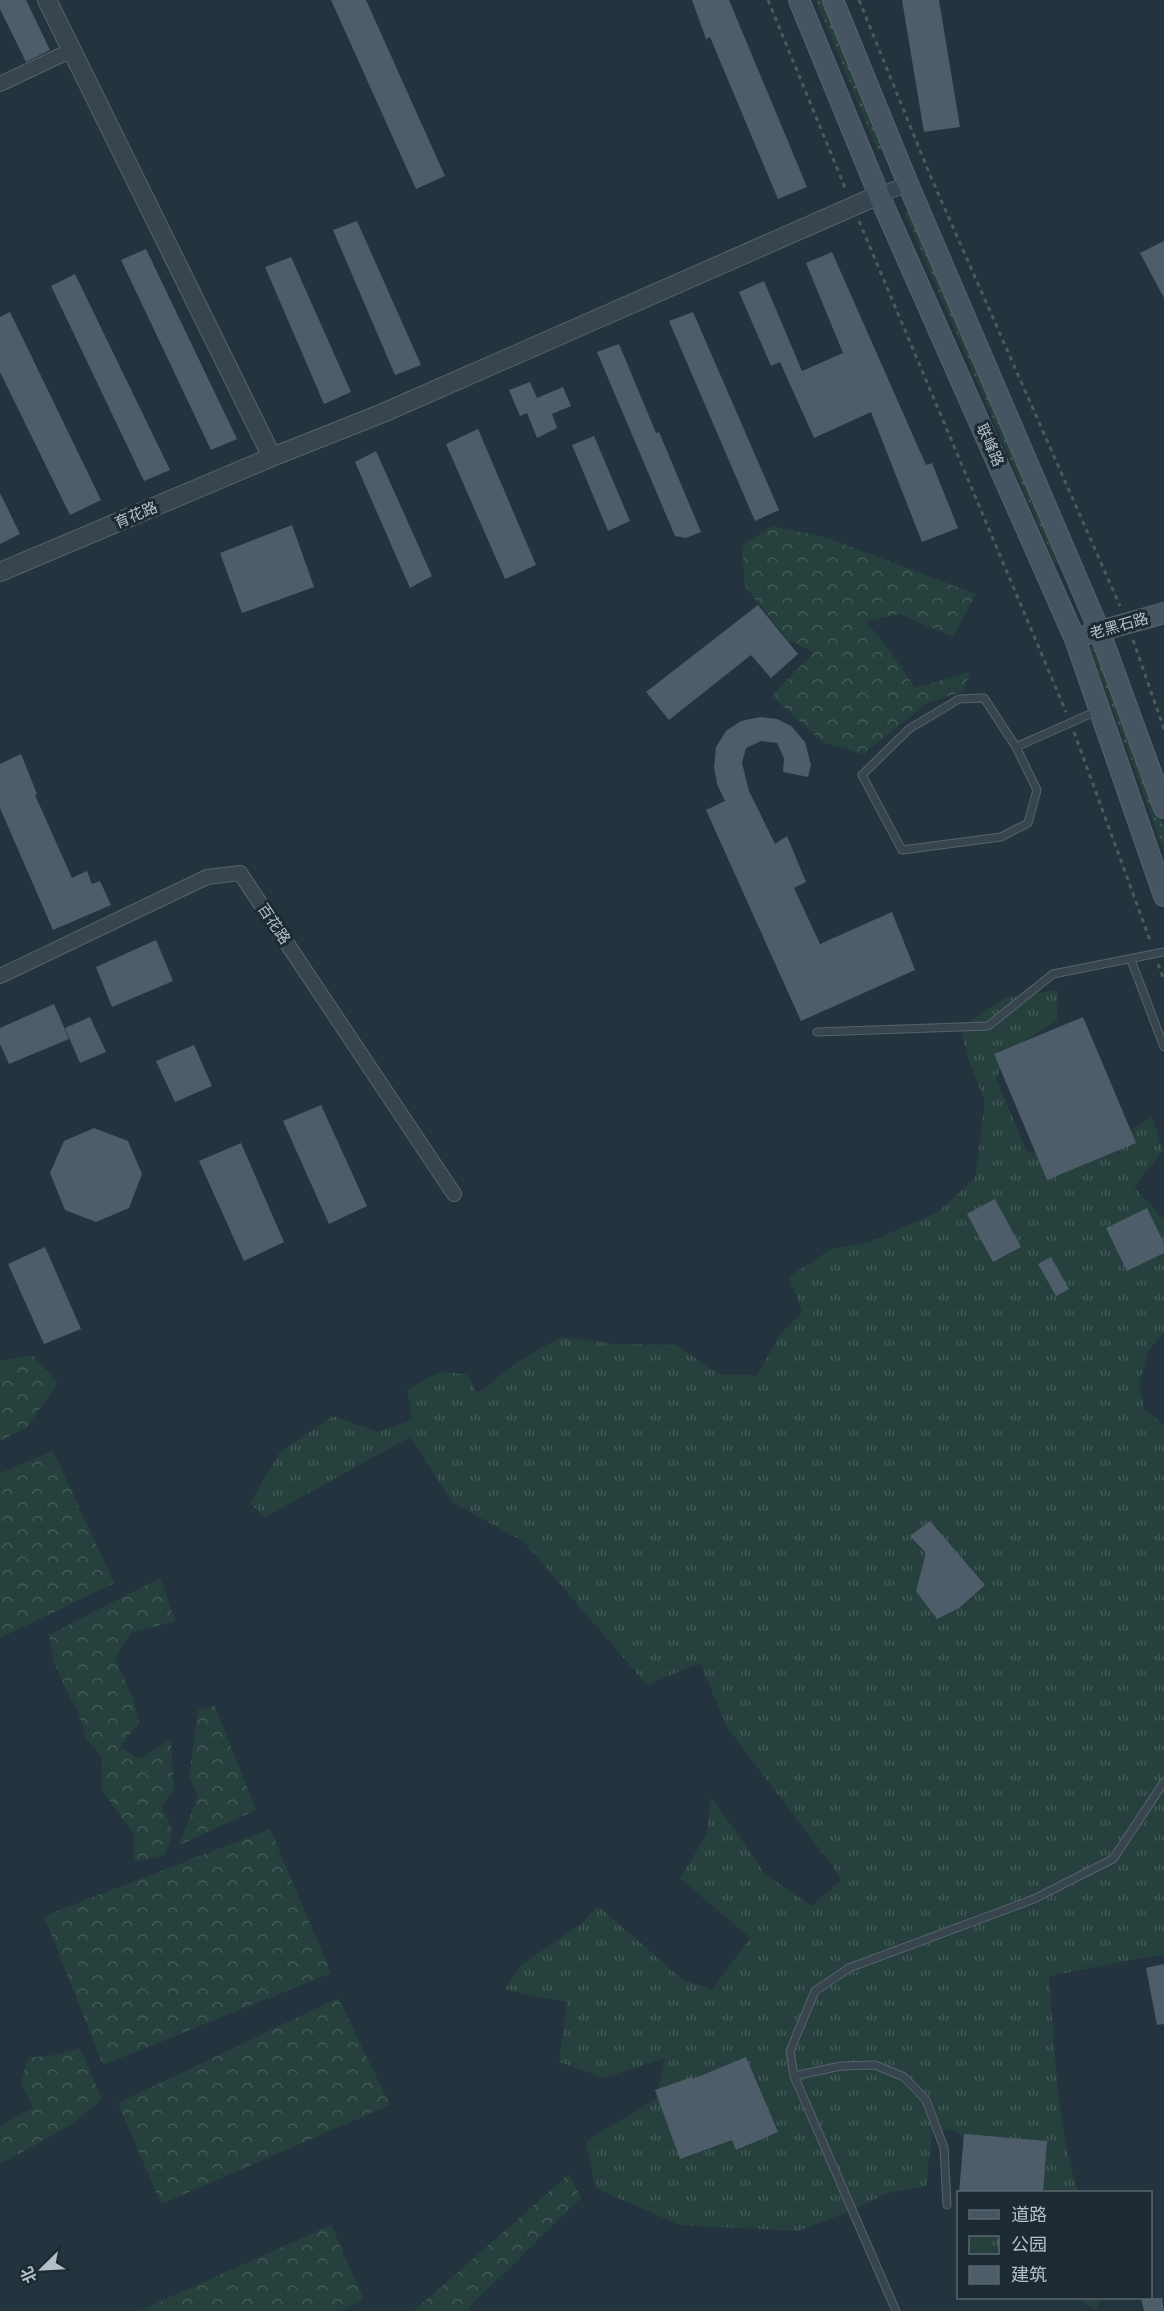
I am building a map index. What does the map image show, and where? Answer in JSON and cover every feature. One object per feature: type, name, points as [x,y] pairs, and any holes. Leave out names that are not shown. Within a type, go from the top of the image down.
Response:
[{"type":"main road","name":"联峰路","points":[[798,0],[879,195],[1075,639],[1164,896]]},
{"type":"main road","name":"联峰路","points":[[833,0],[908,184],[1099,630],[1164,808]]},
{"type":"main road","name":"老黑石路","points":[[1075,639],[1099,630],[1164,614]]},
{"type":"street","points":[[47,0],[272,457]]},
{"type":"street","points":[[0,84],[72,50]]},
{"type":"street","points":[[879,195],[908,184]]},
{"type":"street","name":"育花路","points":[[0,572],[272,457],[382,414],[879,195]]},
{"type":"street","name":"百花路","points":[[0,976],[207,877],[240,873],[454,1194]]},
{"type":"lane","points":[[984,698],[1016,747],[1037,790],[1028,824],[1001,837],[902,850],[862,775],[909,729],[959,699],[984,698]]},
{"type":"lane","points":[[1016,747],[1099,710]]},
{"type":"lane","points":[[817,1032],[988,1026],[1053,974],[1164,952]]},
{"type":"lane","points":[[1131,960],[1164,1047]]},
{"type":"lane","points":[[896,2311],[794,2076],[790,2051],[815,1991],[849,1968],[1034,1899],[1113,1859],[1164,1782]]},
{"type":"lane","points":[[794,2076],[841,2066],[875,2065],[904,2077],[926,2100],[944,2148],[947,2205]]},
{"type":"path","points":[[768,0],[1071,722],[1164,980]]},
{"type":"path","points":[[859,0],[930,175],[1127,623],[1164,729]]},
{"type":"green space","points":[[816,0],[825,0],[887,148],[878,151]]},
{"type":"green space","points":[[912,210],[1065,562],[1056,565],[905,213]]},
{"type":"green space","points":[[773,526],[828,538],[976,594],[953,637],[899,614],[866,622],[887,647],[915,688],[970,672],[963,691],[926,704],[863,754],[822,742],[772,696],[814,652],[788,640],[745,586],[742,545]]},
{"type":"green space","points":[[1098,644],[1164,827],[1164,851],[1090,646]]},
{"type":"green space","points":[[1058,990],[1057,1020],[1006,1053],[996,1079],[1027,1152],[1047,1154],[1117,1139],[1152,1117],[1163,1151],[1134,1187],[1164,1220],[1164,1332],[1149,1350],[1139,1384],[1144,1408],[1164,1426],[1164,1954],[1049,1976],[1061,2113],[1078,2191],[994,2191],[988,2161],[953,2129],[932,2133],[926,2186],[888,2193],[798,2231],[680,2225],[595,2188],[586,2141],[656,2099],[665,2058],[604,2078],[559,2062],[567,2001],[535,1997],[505,1989],[521,1965],[580,1925],[598,1906],[682,1979],[712,1990],[750,1938],[680,1878],[707,1834],[711,1796],[765,1874],[812,1906],[842,1879],[727,1727],[700,1663],[647,1685],[524,1542],[452,1502],[410,1437],[265,1517],[250,1503],[280,1452],[333,1416],[378,1432],[413,1420],[407,1390],[441,1371],[468,1375],[477,1394],[517,1362],[561,1337],[616,1344],[676,1345],[719,1374],[757,1376],[781,1333],[802,1312],[789,1277],[831,1249],[869,1242],[938,1212],[975,1178],[985,1102],[968,1058],[960,1027],[1005,998]]},
{"type":"green space","points":[[32,1355],[58,1383],[26,1428],[0,1441],[0,1361]]},
{"type":"green space","points":[[53,1451],[114,1583],[0,1638],[0,1473]]},
{"type":"green space","points":[[160,1578],[175,1621],[131,1633],[115,1659],[133,1698],[139,1722],[120,1747],[139,1759],[171,1739],[174,1791],[161,1806],[173,1831],[165,1855],[134,1862],[134,1835],[102,1790],[102,1757],[85,1737],[78,1710],[53,1660],[49,1635]]},
{"type":"green space","points":[[215,1706],[256,1810],[179,1845],[198,1795],[189,1778],[198,1710]]},
{"type":"green space","points":[[270,1829],[331,1973],[103,2065],[44,1916]]},
{"type":"green space","points":[[338,1998],[390,2105],[161,2204],[118,2103]]},
{"type":"green space","points":[[80,2048],[102,2099],[73,2124],[0,2164],[0,2126],[33,2107],[21,2083],[28,2058],[55,2055]]},
{"type":"green space","points":[[569,2174],[581,2198],[469,2307],[471,2311],[414,2311]]},
{"type":"green space","points":[[331,2225],[364,2300],[339,2311],[139,2311]]},
{"type":"green space","points":[[1077,2299],[1101,2299],[1096,2310]]},
{"type":"building","points":[[0,0],[26,0],[50,50],[26,62],[0,9]]},
{"type":"building","points":[[331,0],[366,0],[445,176],[416,189]]},
{"type":"building","points":[[692,0],[729,0],[807,187],[778,199],[710,37],[706,39]]},
{"type":"building","points":[[902,0],[939,0],[960,127],[924,132]]},
{"type":"building","points":[[357,221],[421,365],[395,375],[333,230]]},
{"type":"building","points":[[1164,241],[1164,298],[1140,253]]},
{"type":"building","points":[[146,249],[237,439],[211,450],[121,260]]},
{"type":"building","points":[[832,252],[926,465],[932,463],[958,528],[922,542],[871,412],[814,438],[780,362],[771,366],[739,292],[764,281],[802,371],[843,353],[806,263]]},
{"type":"building","points":[[291,257],[351,392],[324,404],[265,267]]},
{"type":"building","points":[[75,274],[170,470],[144,481],[51,286]]},
{"type":"building","points":[[10,312],[101,500],[70,515],[0,372],[0,317]]},
{"type":"building","points":[[693,312],[779,510],[755,521],[669,321]]},
{"type":"building","points":[[619,344],[701,532],[686,538],[675,536],[597,352]]},
{"type":"building","points":[[530,382],[537,398],[563,387],[571,406],[552,414],[557,428],[537,438],[527,413],[520,416],[509,390]]},
{"type":"building","points":[[478,429],[536,565],[505,579],[446,444]]},
{"type":"building","points":[[594,436],[630,521],[608,531],[572,445]]},
{"type":"building","points":[[376,451],[432,576],[410,588],[355,462]]},
{"type":"building","points":[[0,493],[20,534],[0,544]]},
{"type":"building","points":[[292,525],[314,587],[242,613],[220,553]]},
{"type":"building","points":[[758,605],[798,654],[771,678],[751,655],[669,720],[646,692]]},
{"type":"building","points":[[760,717],[777,719],[791,726],[805,742],[811,765],[808,777],[783,772],[784,758],[777,743],[761,741],[746,748],[742,763],[749,791],[775,844],[787,836],[806,882],[794,888],[820,944],[892,912],[915,970],[801,1021],[706,810],[725,801],[717,784],[714,767],[716,747],[726,731],[741,721]]},
{"type":"building","points":[[21,754],[37,794],[35,795],[72,878],[87,871],[92,884],[100,881],[111,905],[53,930],[0,808],[0,764]]},
{"type":"building","points":[[156,940],[173,981],[112,1007],[96,967]]},
{"type":"building","points":[[54,1004],[69,1039],[9,1064],[0,1044],[0,1028]]},
{"type":"building","points":[[90,1017],[106,1052],[80,1063],[65,1028]]},
{"type":"building","points":[[1083,1017],[1136,1143],[1047,1180],[994,1054]]},
{"type":"building","points":[[194,1045],[212,1086],[175,1102],[156,1061]]},
{"type":"building","points":[[321,1105],[367,1206],[329,1224],[283,1121]]},
{"type":"building","points":[[94,1128],[128,1141],[142,1174],[129,1208],[96,1222],[65,1210],[50,1173],[64,1141]]},
{"type":"building","points":[[241,1143],[284,1242],[244,1261],[199,1161]]},
{"type":"building","points":[[995,1199],[1021,1247],[993,1262],[967,1214]]},
{"type":"building","points":[[1147,1208],[1164,1243],[1164,1253],[1127,1271],[1106,1228]]},
{"type":"building","points":[[45,1247],[81,1329],[44,1344],[8,1264]]},
{"type":"building","points":[[1051,1257],[1069,1289],[1056,1296],[1038,1264]]},
{"type":"building","points":[[930,1521],[985,1585],[959,1608],[937,1619],[916,1591],[926,1553],[910,1536]]},
{"type":"building","points":[[1164,1964],[1164,2024],[1157,2025],[1146,1968]]},
{"type":"building","points":[[746,2057],[778,2132],[736,2150],[732,2140],[680,2159],[655,2090],[692,2077],[693,2079]]},
{"type":"building","points":[[964,2134],[1047,2141],[1043,2191],[959,2191]]},
{"type":"building","points":[[1162,2298],[1164,2311],[1144,2311],[1141,2299]]}]
